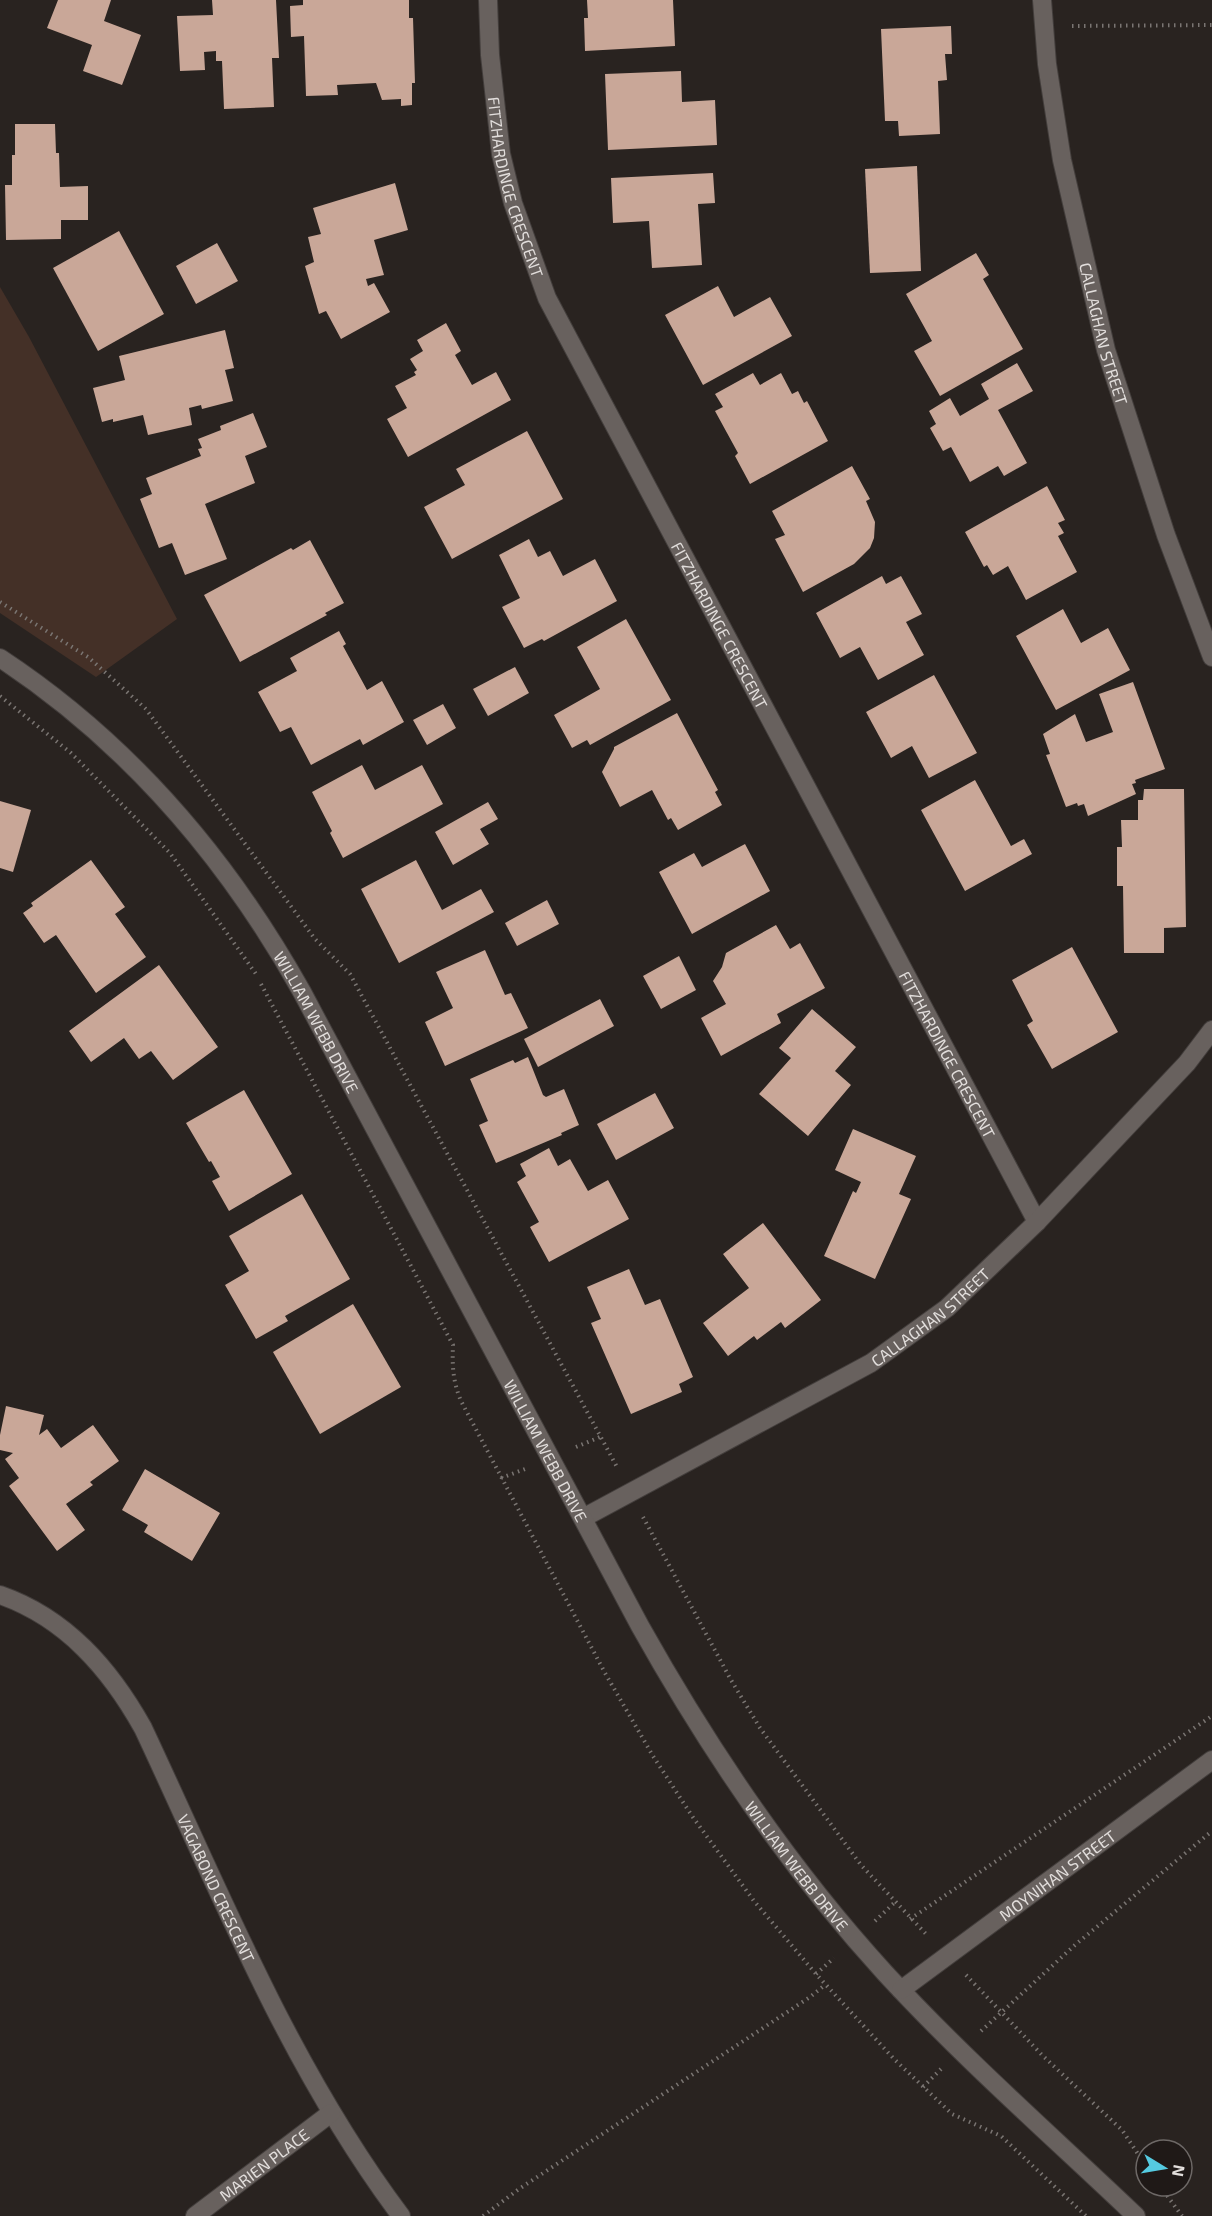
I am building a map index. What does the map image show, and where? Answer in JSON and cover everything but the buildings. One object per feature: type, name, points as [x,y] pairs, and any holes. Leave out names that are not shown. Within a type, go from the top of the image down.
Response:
[{"type":"street","name":"FITZHARDINGE CRESCENT","points":[[488,0],[490,55],[501,154],[513,204],[547,298],[1037,1222]]},
{"type":"street","name":"CALLAGHAN STREET","points":[[1042,0],[1047,64],[1062,160],[1106,350],[1166,535],[1212,657]]},
{"type":"street","name":"WILLIAM WEBB DRIVE","points":[[0,658],[69,709],[116,749],[166,800],[238,888],[302,992],[676,1691],[727,1772],[776,1841],[828,1908],[901,1990],[969,2058],[1136,2216]]},
{"type":"street","name":"CALLAGHAN STREET","points":[[583,1518],[871,1362],[947,1308],[1037,1222],[1187,1063],[1212,1030]]},
{"type":"street","name":"VAGABOND CRESCENT","points":[[0,1595],[38,1613],[64,1630],[110,1674],[128,1700],[297,2052],[331,2113],[367,2170],[401,2216]]},
{"type":"street","name":"MOYNIHAN STREET","points":[[901,1990],[1212,1760]]},
{"type":"street","name":"MARIEN PLACE","points":[[195,2216],[331,2113]]},
{"type":"path","points":[[1044,25],[1212,25]]},
{"type":"path","points":[[0,602],[88,657],[146,709],[315,939],[329,956],[350,974],[731,1680],[760,1728],[861,1865],[894,1903]]},
{"type":"path","points":[[910,1919],[1212,1716]]},
{"type":"path","points":[[1134,2148],[1122,2130],[1042,2056],[1002,2011],[1076,1945],[1212,1831]]},
{"type":"path","points":[[483,2216],[519,2189],[825,1985]]},
{"type":"path","points":[[1169,2198],[1182,2216]]},
{"type":"shaded area","points":[[0,287],[29,337],[177,619],[96,677],[0,613]]}]
